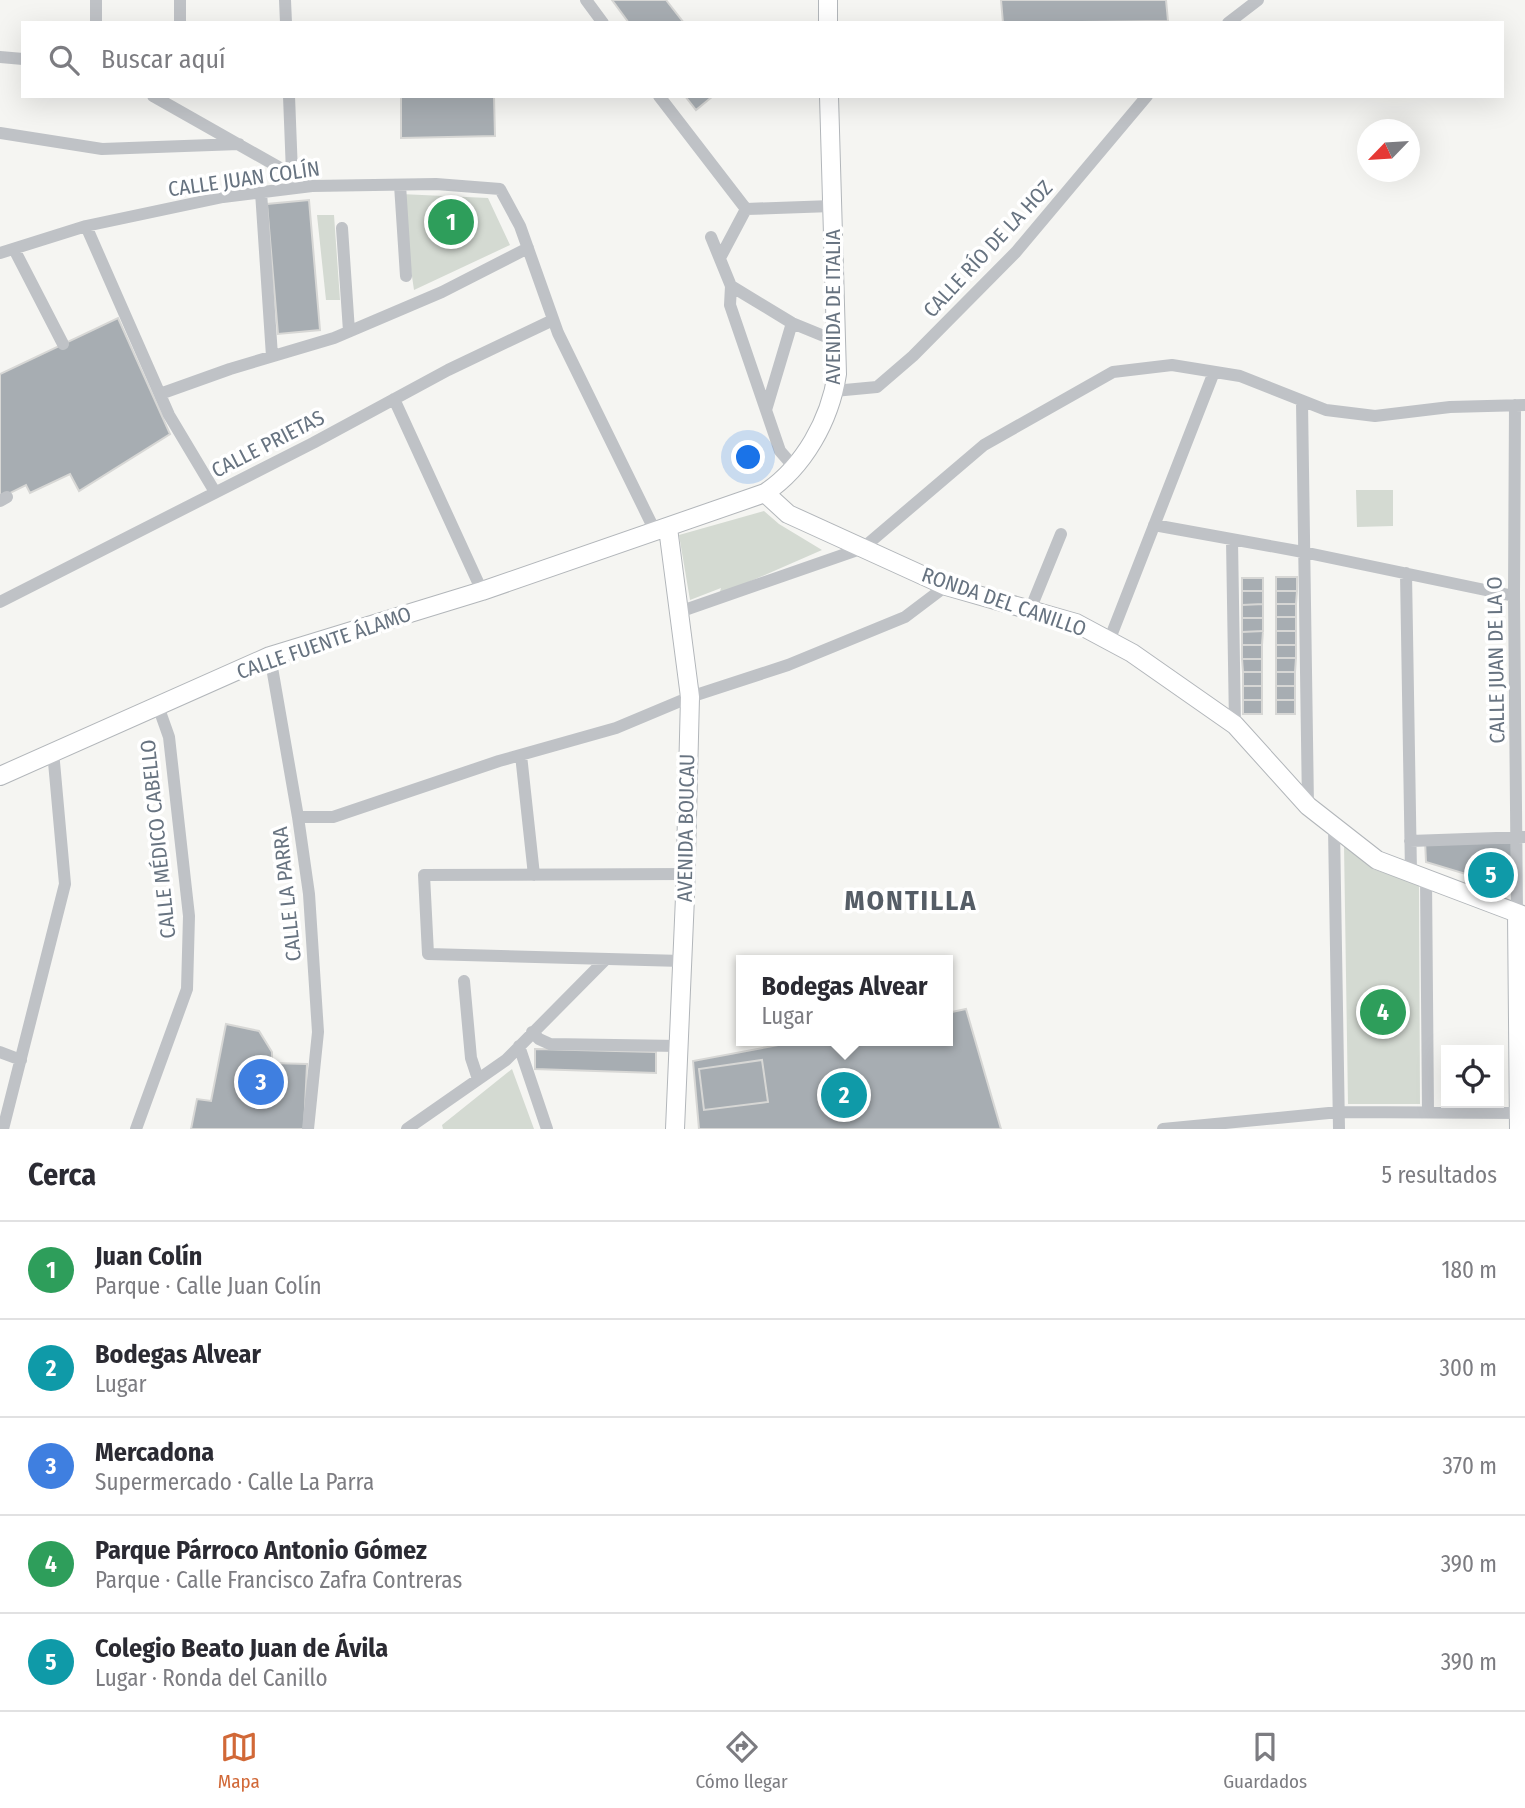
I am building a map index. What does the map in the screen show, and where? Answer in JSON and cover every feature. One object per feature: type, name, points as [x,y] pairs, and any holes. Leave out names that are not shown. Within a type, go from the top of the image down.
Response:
[{"type":"street","points":[[96,0],[96,21]]},
{"type":"street","points":[[180,0],[180,21]]},
{"type":"street","points":[[285,0],[286,21]]},
{"type":"street","points":[[586,0],[602,21]]},
{"type":"street","points":[[828,0],[828,21]]},
{"type":"street","points":[[1231,21],[1258,0]]},
{"type":"street","points":[[0,57],[21,59]]},
{"type":"street","points":[[157,98],[312,186]]},
{"type":"street","points":[[178,98],[178,110]]},
{"type":"street","points":[[289,98],[292,173]]},
{"type":"street","points":[[661,98],[746,209]]},
{"type":"street","name":"AVENIDA DE ITALIA","points":[[662,529],[765,493],[776,486],[814,439],[828,411],[834,391],[836,341],[830,98]]},
{"type":"street","name":"CALLE RÍO DE LA HOZ","points":[[834,391],[877,387],[913,356],[1016,252],[1145,98]]},
{"type":"street","points":[[0,133],[102,149],[239,144]]},
{"type":"street","name":"CALLE JUAN COLÍN","points":[[0,253],[86,226],[223,197],[312,186],[436,184],[500,189],[520,226],[528,248]]},
{"type":"street","points":[[400,185],[406,276]]},
{"type":"street","points":[[261,192],[272,356]]},
{"type":"street","points":[[746,209],[831,206]]},
{"type":"street","points":[[720,258],[746,209]]},
{"type":"street","points":[[86,226],[169,415],[215,492]]},
{"type":"street","points":[[342,228],[349,331]]},
{"type":"street","points":[[711,237],[731,286],[730,304],[780,451],[794,467]]},
{"type":"street","points":[[14,248],[63,344]]},
{"type":"street","points":[[160,394],[349,331],[442,292],[528,248],[553,320],[662,529]]},
{"type":"street","points":[[731,286],[792,323],[836,341]]},
{"type":"street","name":"CALLE PRIETAS","points":[[0,602],[313,443],[448,370],[553,320]]},
{"type":"street","points":[[766,410],[792,323]]},
{"type":"street","points":[[679,612],[863,548],[984,445],[1113,372],[1172,365],[1240,376],[1326,410],[1375,416],[1450,407],[1520,405]]},
{"type":"street","points":[[1109,641],[1214,372]]},
{"type":"street","points":[[394,399],[482,591]]},
{"type":"street","points":[[1302,402],[1308,806]]},
{"type":"street","name":"CALLE JUAN DE LA O","points":[[1520,405],[1514,596],[1521,915]]},
{"type":"street","name":"RONDA DEL CANILLO","points":[[765,493],[788,514],[946,586],[1076,623],[1132,653],[1235,725],[1308,806],[1377,860],[1521,915]]},
{"type":"street","points":[[1154,526],[1303,552],[1514,596]]},
{"type":"street","name":"CALLE FUENTE ÁLAMO","points":[[0,775],[270,656],[482,591],[662,529]]},
{"type":"street","name":"AVENIDA BOUCAU","points":[[662,529],[679,612],[690,696],[676,1129]]},
{"type":"street","points":[[1030,610],[1062,534]]},
{"type":"street","points":[[1232,540],[1235,725]]},
{"type":"street","points":[[1406,573],[1410,841],[1419,875],[1428,1112]]},
{"type":"street","points":[[298,817],[333,817],[521,755],[615,728],[690,696],[788,665],[905,617],[946,586]]},
{"type":"street","name":"CALLE LA PARRA","points":[[270,656],[309,894],[318,1032],[308,1129]]},
{"type":"street","name":"CALLE MÉDICO CABELLO","points":[[136,1129],[187,989],[187,902],[169,737],[158,706]]},
{"type":"street","points":[[3,1129],[65,884],[53,751]]},
{"type":"street","points":[[521,755],[534,875]]},
{"type":"street","points":[[1334,828],[1339,1129]]},
{"type":"street","points":[[1410,841],[1521,837]]},
{"type":"street","points":[[682,961],[428,954],[424,876],[685,874]]},
{"type":"street","points":[[1163,1129],[1206,1127],[1339,1112],[1428,1112],[1521,1118],[1521,915]]},
{"type":"street","points":[[407,1129],[506,1060],[606,959]]},
{"type":"street","points":[[464,981],[471,1058],[478,1079]]},
{"type":"street","points":[[532,1032],[539,1040],[550,1044],[679,1046]]},
{"type":"street","points":[[519,1046],[547,1129]]},
{"type":"street","points":[[0,1052],[21,1060]]},
{"type":"shaded area","points":[[400,194],[488,198],[510,245],[414,290]]},
{"type":"shaded area","points":[[317,215],[334,215],[340,300],[326,300]]},
{"type":"shaded area","points":[[1356,490],[1393,490],[1393,526],[1357,527]]},
{"type":"shaded area","points":[[764,511],[779,524],[822,550],[719,595],[721,588],[690,600],[679,535]]},
{"type":"shaded area","points":[[1344,845],[1373,869],[1419,885],[1420,1104],[1348,1104]]},
{"type":"shaded area","points":[[512,1069],[534,1129],[443,1129],[442,1125]]},
{"type":"building","points":[[612,0],[666,0],[682,21],[628,21]]},
{"type":"building","points":[[1001,0],[1166,0],[1168,21],[1003,21]]},
{"type":"building","points":[[401,98],[494,98],[495,136],[401,138]]},
{"type":"building","points":[[687,98],[711,98],[696,110]]},
{"type":"building","points":[[309,200],[320,330],[278,334],[267,204]]},
{"type":"building","points":[[118,318],[170,434],[79,491],[70,474],[30,493],[26,485],[0,498],[0,374]]},
{"type":"building","points":[[1276,577],[1297,577],[1297,591],[1276,591]]},
{"type":"building","points":[[1242,578],[1263,578],[1263,591],[1242,591]]},
{"type":"building","points":[[1242,591],[1263,591],[1263,604],[1242,605]]},
{"type":"building","points":[[1276,591],[1297,591],[1296,604],[1276,604]]},
{"type":"building","points":[[1263,604],[1263,618],[1242,618],[1242,605]]},
{"type":"building","points":[[1276,604],[1296,604],[1296,617],[1276,617]]},
{"type":"building","points":[[1276,617],[1296,617],[1296,631],[1276,631]]},
{"type":"building","points":[[1242,618],[1263,618],[1263,631],[1242,632]]},
{"type":"building","points":[[1263,631],[1262,645],[1242,645],[1242,632]]},
{"type":"building","points":[[1276,631],[1296,631],[1296,645],[1276,645]]},
{"type":"building","points":[[1242,645],[1262,645],[1262,659],[1242,659]]},
{"type":"building","points":[[1276,645],[1296,645],[1296,658],[1276,658]]},
{"type":"building","points":[[1276,658],[1296,658],[1295,672],[1276,672]]},
{"type":"building","points":[[1242,659],[1262,659],[1262,672],[1243,672]]},
{"type":"building","points":[[1243,672],[1262,672],[1262,686],[1243,686]]},
{"type":"building","points":[[1276,672],[1295,672],[1295,686],[1276,686]]},
{"type":"building","points":[[1243,686],[1262,686],[1262,700],[1243,700]]},
{"type":"building","points":[[1276,686],[1295,686],[1295,700],[1276,700]]},
{"type":"building","points":[[1243,700],[1262,700],[1262,714],[1243,714]]},
{"type":"building","points":[[1276,700],[1295,700],[1295,714],[1276,714]]},
{"type":"building","points":[[1513,838],[1512,888],[1426,862],[1425,840]]},
{"type":"building","points":[[966,1009],[1001,1129],[699,1129],[693,1061],[773,1046],[953,1046],[953,1012]]},
{"type":"building","points":[[226,1024],[259,1031],[272,1052],[272,1063],[307,1064],[304,1129],[191,1129],[197,1099],[211,1101]]},
{"type":"building","points":[[535,1049],[656,1052],[656,1073],[535,1069]]},
{"type":"building","points":[[762,1060],[768,1102],[704,1110],[699,1069]]},
{"type":"place","name":"Juan Colín","points":[[451,222]]},
{"type":"place","name":"Colegio Beato Juan de Ávila","points":[[1491,875]]},
{"type":"place","name":"Parque Párroco Antonio Gómez","points":[[1383,1012]]},
{"type":"place","name":"Mercadona","points":[[261,1082]]},
{"type":"place","name":"Bodegas Alvear","points":[[844,1095]]},
{"type":"district","name":"MONTILLA","points":[[911,900]]}]
